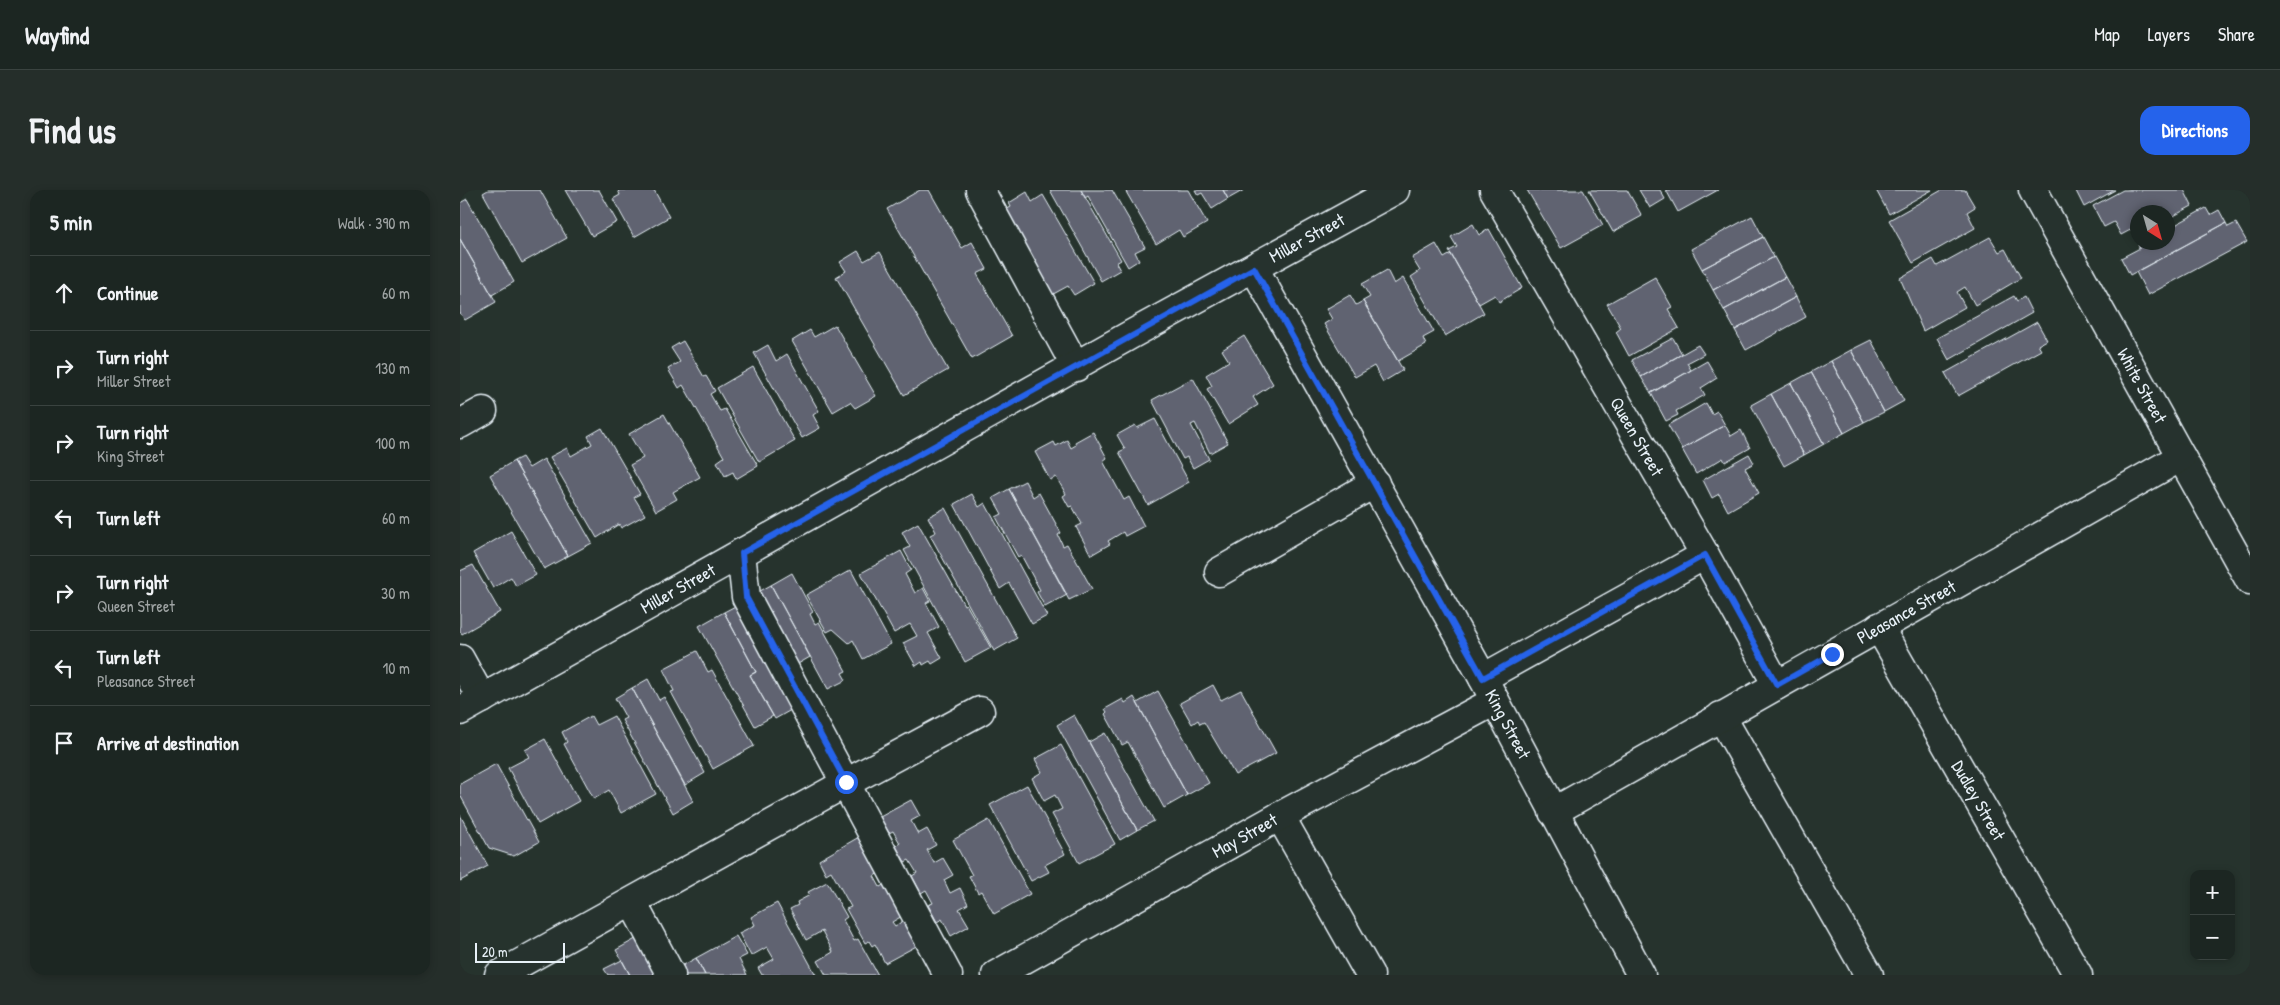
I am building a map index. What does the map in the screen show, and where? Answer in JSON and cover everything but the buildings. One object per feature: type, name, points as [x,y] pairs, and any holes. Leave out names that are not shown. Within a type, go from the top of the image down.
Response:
[{"type":"street","points":[[980,190],[1076,367]]},
{"type":"street","name":"Miller Street","points":[[471,705],[1395,190]]},
{"type":"street","name":"Queen Street","points":[[1494,190],[1705,555],[1777,685]]},
{"type":"street","name":"White Street","points":[[2033,190],[2250,581]]},
{"type":"street","name":"King Street","points":[[1254,268],[1489,690],[1641,975]]},
{"type":"street","name":"Pleasance Street","points":[[1553,812],[2181,456]]},
{"type":"street","points":[[1219,572],[1375,483]]},
{"type":"street","points":[[742,553],[746,597],[948,975]]},
{"type":"street","name":"May Street","points":[[996,975],[1280,816],[1489,690],[1705,555]]},
{"type":"street","name":"Dudley Street","points":[[1879,627],[2078,975]]},
{"type":"street","points":[[460,659],[471,705]]},
{"type":"street","points":[[499,975],[846,782],[980,711]]},
{"type":"street","points":[[1721,716],[1869,975]]},
{"type":"street","points":[[1280,816],[1370,975]]},
{"type":"street","points":[[632,902],[671,975]]},
{"type":"route","points":[[846,782],[746,597],[742,553],[1132,334],[1254,268],[1483,678],[1705,555],[1777,685],[1832,654]]}]
